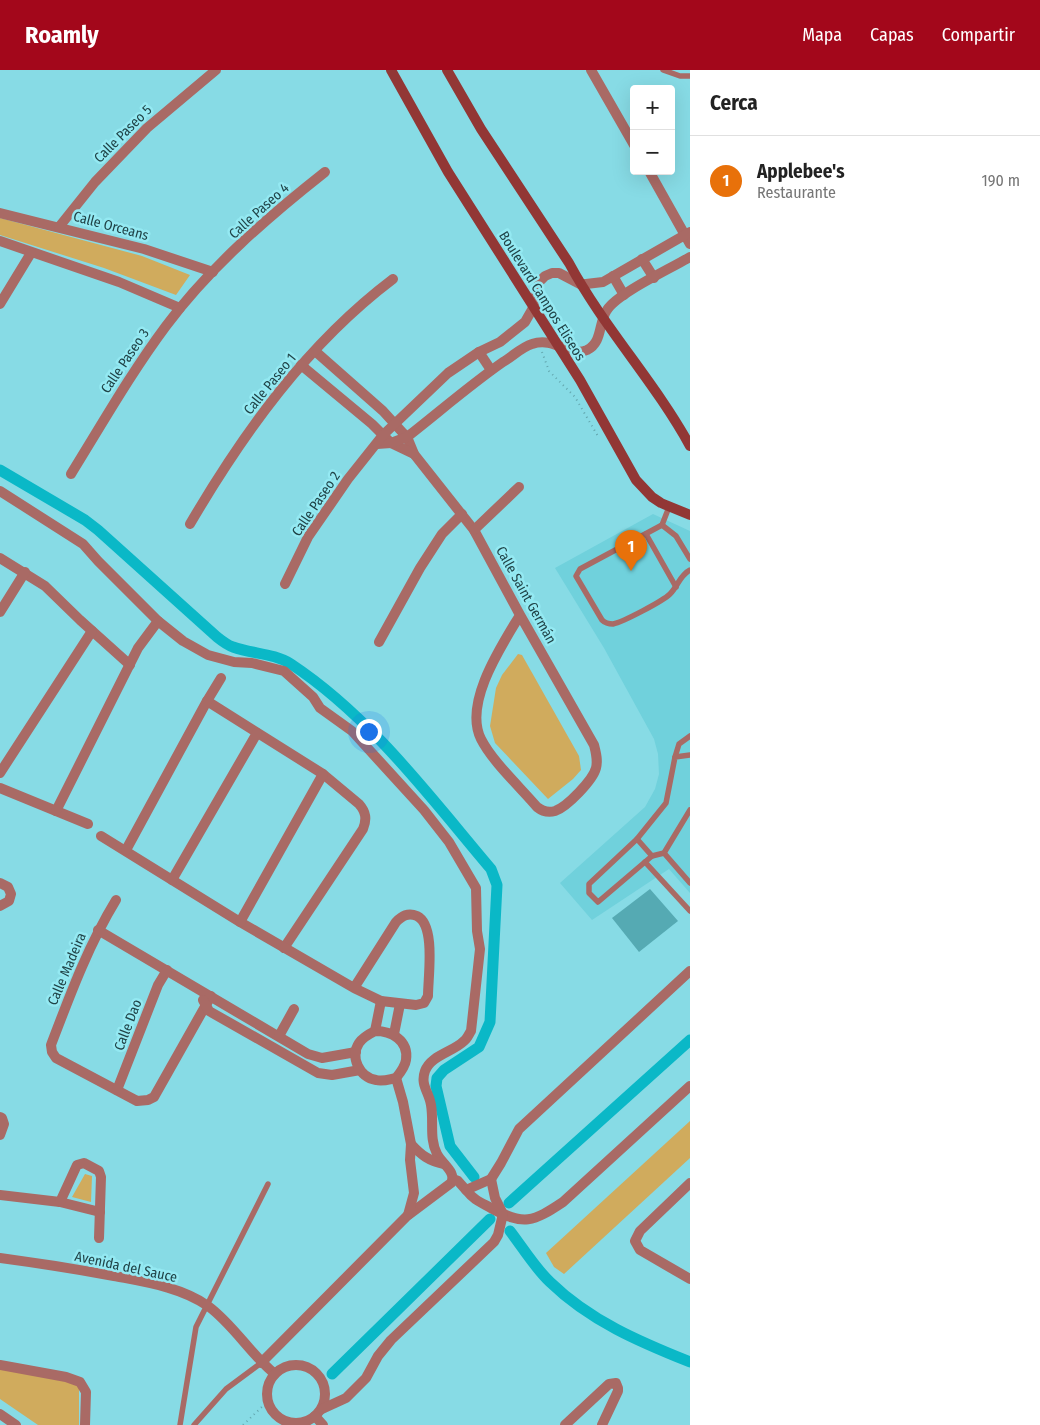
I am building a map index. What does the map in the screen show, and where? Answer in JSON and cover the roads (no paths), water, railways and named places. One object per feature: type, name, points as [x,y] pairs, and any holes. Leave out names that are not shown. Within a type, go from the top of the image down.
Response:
[{"type":"main road","name":"Boulevard Campos Eliseos","points":[[391,70],[448,172],[580,380],[636,480],[652,497],[669,507],[690,515]]},
{"type":"main road","points":[[447,70],[480,129],[569,263],[580,284],[602,318],[654,389],[690,446]]},
{"type":"street","name":"Calle Paseo 5","points":[[59,227],[95,182],[147,128],[216,70]]},
{"type":"street","points":[[591,70],[630,138]]},
{"type":"street","name":"Calle Paseo 4","points":[[213,272],[280,208],[325,172]]},
{"type":"street","points":[[533,308],[536,288],[545,276],[559,273],[580,284],[596,284],[688,237],[651,175]]},
{"type":"street","name":"Calle Orceans","points":[[0,213],[144,249],[213,272]]},
{"type":"street","points":[[0,241],[120,282],[180,308]]},
{"type":"street","points":[[0,304],[31,253]]},
{"type":"street","points":[[377,444],[391,443],[407,437],[492,370],[532,344],[546,342],[557,344],[574,352],[587,350],[597,341],[602,318],[611,305],[624,295],[690,257]]},
{"type":"street","points":[[642,259],[654,278]]},
{"type":"street","name":"Calle Paseo 3","points":[[72,474],[138,366],[180,308],[213,272]]},
{"type":"street","points":[[613,276],[624,295]]},
{"type":"street","name":"Calle Paseo 1","points":[[190,524],[218,476],[275,396],[301,365],[353,312],[393,279]]},
{"type":"street","name":"Calle Paseo 2","points":[[285,584],[308,538],[348,479],[383,435],[448,373],[479,352],[500,342],[525,322],[533,308]]},
{"type":"street","points":[[500,342],[511,356]]},
{"type":"street","name":"Calle Saint Germán","points":[[315,351],[395,423],[407,437],[414,454],[474,530],[520,616],[594,745],[598,760],[595,773],[585,786],[559,809],[546,812],[537,807],[488,751],[476,726],[478,703],[492,662],[520,616]]},
{"type":"street","points":[[479,352],[492,370]]},
{"type":"street","name":"Calle Saint Germán","points":[[301,365],[391,443],[414,454]]},
{"type":"street","points":[[474,530],[519,487]]},
{"type":"street","points":[[0,491],[83,544],[158,621],[208,656],[234,662],[252,663],[284,671],[313,697],[320,708],[352,731],[424,810],[449,842],[476,888],[477,931],[480,950],[471,1031],[465,1041],[431,1062],[424,1072],[423,1080],[431,1104],[433,1147],[452,1173],[453,1179],[451,1183],[407,1216],[261,1363]]},
{"type":"street","points":[[379,642],[420,568],[442,534],[462,514]]},
{"type":"street","points":[[0,558],[46,586],[130,665]]},
{"type":"street","points":[[0,612],[25,572]]},
{"type":"street","points":[[56,811],[138,648],[158,621]]},
{"type":"street","points":[[0,773],[92,631]]},
{"type":"street","points":[[126,850],[221,678]]},
{"type":"street","points":[[207,701],[323,774],[363,809],[365,823],[284,948]]},
{"type":"street","points":[[172,880],[257,733]]},
{"type":"street","points":[[240,922],[323,774]]},
{"type":"street","points":[[0,788],[88,824]]},
{"type":"street","points":[[101,836],[284,948],[354,988],[381,1001],[416,1005],[424,1003],[428,996],[429,936],[426,925],[420,918],[412,914],[402,916],[396,922],[354,988]]},
{"type":"street","points":[[0,883],[8,887],[11,894],[9,901],[0,906]]},
{"type":"street","name":"Calle Madeira","points":[[116,900],[98,930],[79,970],[51,1045],[52,1052],[56,1058],[117,1090]]},
{"type":"street","points":[[98,930],[308,1054],[322,1058],[356,1052]]},
{"type":"street","name":"Calle Dao","points":[[117,1090],[158,985],[167,970]]},
{"type":"street","points":[[466,1190],[491,1179],[502,1163],[519,1129],[690,971]]},
{"type":"street","points":[[200,990],[208,1011],[318,1073],[332,1075],[360,1070]]},
{"type":"street","points":[[117,1090],[137,1100],[148,1100],[154,1097],[211,996]]},
{"type":"street","points":[[375,1031],[381,1001]]},
{"type":"street","points":[[394,1034],[400,1004]]},
{"type":"street","points":[[279,1036],[294,1009]]},
{"type":"street","points":[[396,1078],[377,1081],[367,1077],[360,1070],[356,1061],[356,1052],[359,1042],[366,1035],[375,1031],[385,1031],[394,1034],[401,1041],[405,1050],[406,1060],[396,1078],[403,1102],[411,1144],[410,1160],[414,1193],[412,1206],[407,1216]]},
{"type":"street","points":[[453,1179],[458,1181],[474,1200],[503,1214],[524,1220],[543,1216],[563,1202],[690,1086]]},
{"type":"street","points":[[0,1117],[4,1124],[0,1135]]},
{"type":"street","points":[[411,1144],[426,1158],[433,1162],[444,1164]]},
{"type":"street","points":[[60,1202],[77,1165],[84,1163],[100,1173],[99,1238]]},
{"type":"street","points":[[324,1425],[318,1413],[325,1391],[317,1374],[300,1366],[291,1366],[282,1368],[269,1382],[268,1402],[272,1411],[278,1418],[287,1422],[307,1421],[318,1413],[346,1398],[366,1378],[378,1356],[391,1340],[494,1242],[503,1214],[492,1188],[491,1179]]},
{"type":"street","points":[[690,1183],[640,1231],[635,1241],[636,1246],[640,1250],[690,1280]]},
{"type":"street","points":[[0,1195],[60,1202],[100,1212]]},
{"type":"street","name":"Avenida del Sauce","points":[[0,1258],[149,1282],[176,1290],[206,1304],[218,1314],[261,1363],[275,1374]]},
{"type":"street","points":[[0,1365],[66,1377],[80,1382],[86,1392],[86,1425]]},
{"type":"street","points":[[566,1425],[609,1384],[616,1383],[618,1391],[602,1425]]},
{"type":"street","points":[[0,1414],[16,1425]]},
{"type":"lane","points":[[663,70],[680,76],[690,76]]},
{"type":"lane","points":[[669,507],[662,525],[580,570],[576,576],[602,620],[612,624],[623,621],[668,596],[684,573],[690,570]]},
{"type":"lane","points":[[662,525],[676,536],[690,559]]},
{"type":"lane","points":[[646,534],[676,587]]},
{"type":"lane","points":[[690,736],[679,744],[666,803],[636,839],[589,884],[589,893],[598,902],[652,856],[664,853],[690,810]]},
{"type":"lane","points":[[676,757],[690,755]]},
{"type":"lane","points":[[636,839],[652,856]]},
{"type":"lane","points":[[664,853],[690,883]]},
{"type":"lane","points":[[645,862],[690,911]]},
{"type":"lane","points":[[180,1425],[196,1327],[268,1184]]},
{"type":"lane","points":[[194,1425],[226,1389],[261,1363]]},
{"type":"waterway","points":[[0,470],[85,520],[225,643],[240,649],[284,660],[320,685],[347,708],[398,759],[491,869],[497,885],[490,1022],[479,1047],[444,1070],[437,1078],[436,1086],[450,1146],[474,1177]]},
{"type":"waterway","points":[[509,1203],[690,1040]]},
{"type":"waterway","points":[[332,1374],[490,1219]]},
{"type":"waterway","points":[[510,1231],[534,1264],[565,1296],[616,1329],[690,1362]]},
{"type":"place","name":"Applebee's","points":[[631,571]]}]
